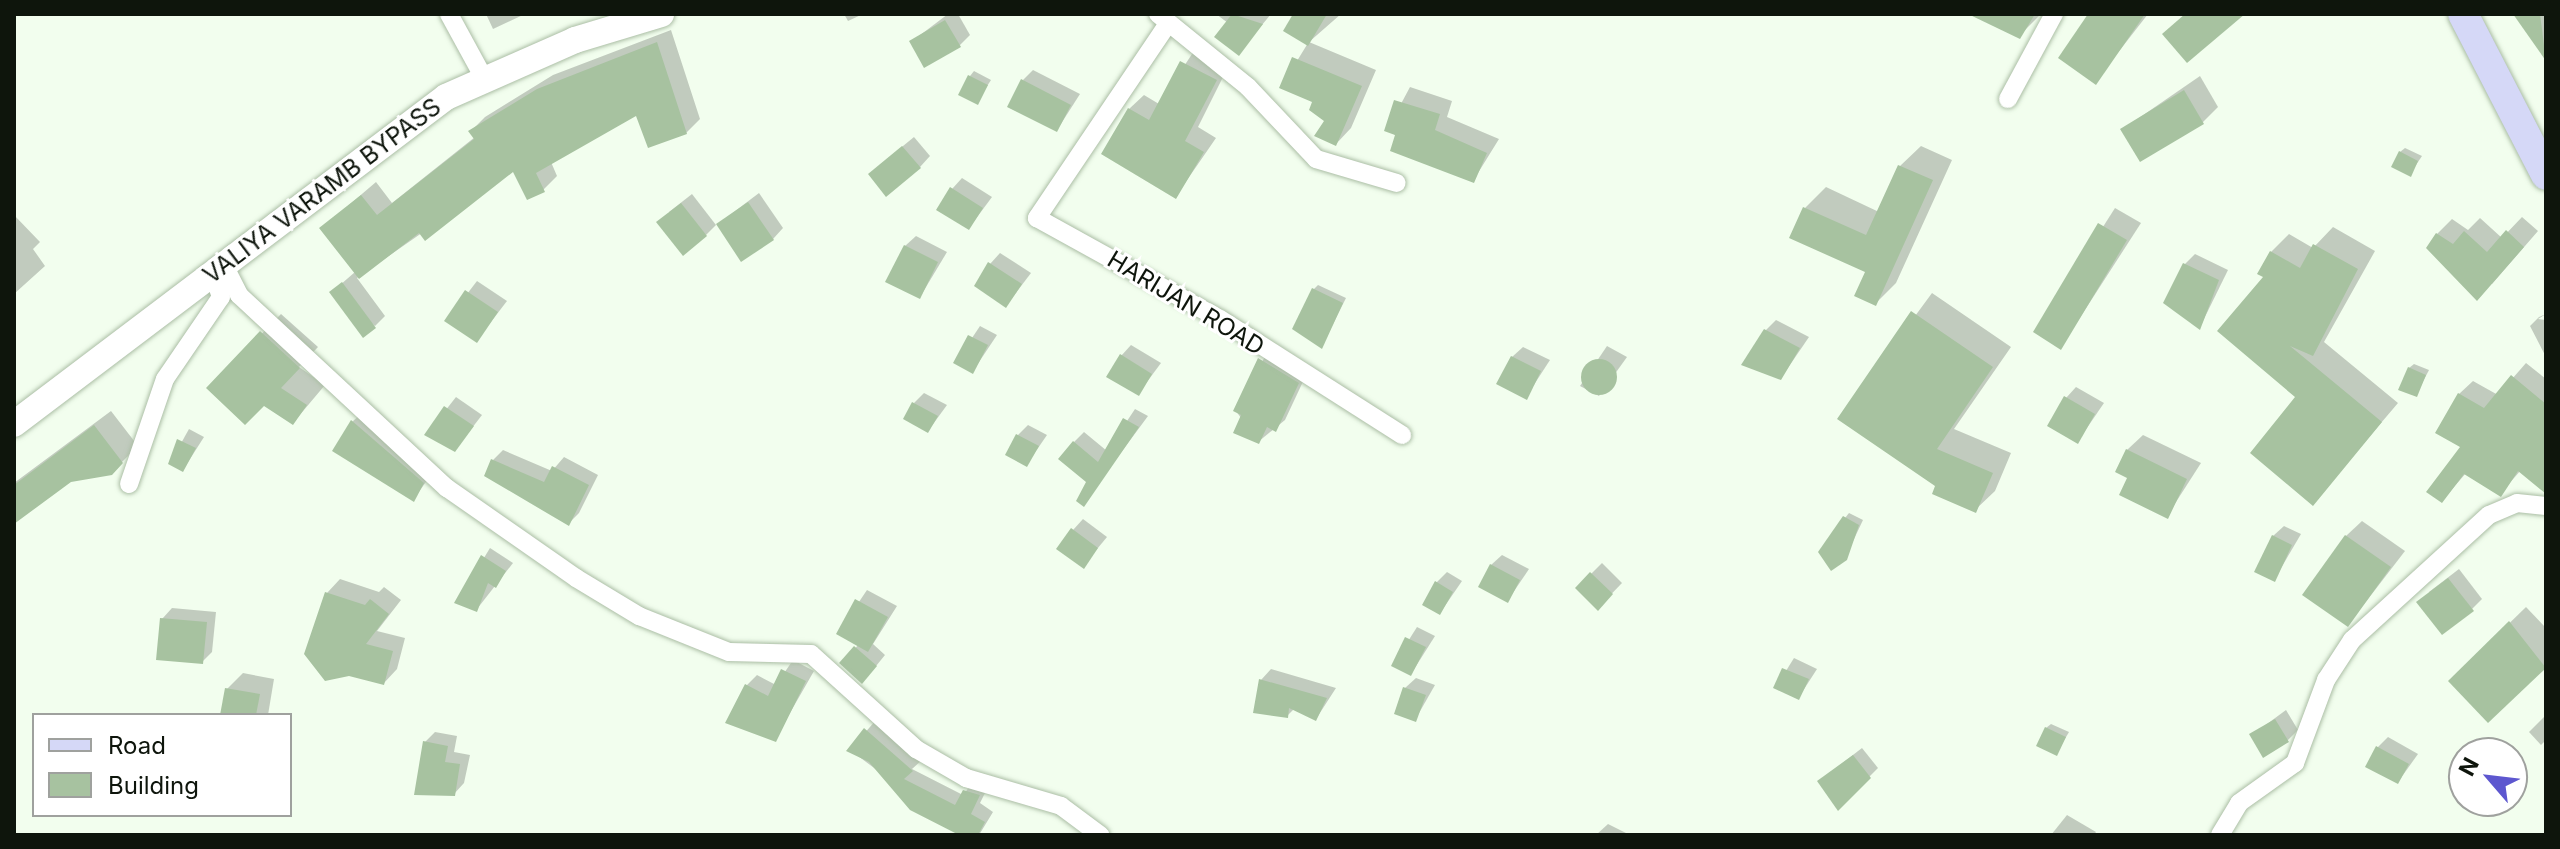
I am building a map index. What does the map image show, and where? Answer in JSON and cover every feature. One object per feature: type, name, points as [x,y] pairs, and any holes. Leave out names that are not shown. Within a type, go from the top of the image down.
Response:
[{"type":"main road","points":[[2463,14],[2546,175]]},
{"type":"street","points":[[449,14],[485,80]]},
{"type":"street","name":"VALIYA VARAMB BYPASS","points":[[14,424],[446,97],[575,40],[661,14]]},
{"type":"street","points":[[2008,99],[2054,14]]},
{"type":"street","points":[[1163,20],[1248,87],[1316,159],[1397,183]]},
{"type":"street","name":"HARIJAN ROAD","points":[[1163,20],[1084,152],[1037,218],[1220,319],[1402,435]]},
{"type":"street","points":[[129,484],[165,379],[221,297],[218,269]]},
{"type":"street","points":[[218,269],[239,295],[447,488],[576,578],[639,616],[729,652],[811,654],[916,749],[966,778],[1061,806],[1100,835]]},
{"type":"street","points":[[2220,835],[2239,803],[2295,763],[2326,680],[2352,640],[2489,515],[2517,503],[2546,506]]},
{"type":"building","points":[[1232,14],[1263,24],[1239,56],[1214,37]]},
{"type":"building","points":[[1293,14],[1327,14],[1308,46],[1283,31]]},
{"type":"building","points":[[1968,14],[2035,14],[2020,39]]},
{"type":"building","points":[[2088,14],[2145,14],[2096,85],[2058,58]]},
{"type":"building","points":[[2185,14],[2245,14],[2187,63],[2162,34]]},
{"type":"building","points":[[2513,14],[2540,14],[2546,61]]},
{"type":"building","points":[[945,20],[961,47],[924,68],[909,41]]},
{"type":"building","points":[[657,42],[687,134],[648,148],[636,116],[536,173],[545,192],[527,200],[513,172],[425,241],[419,233],[359,279],[319,228],[361,195],[377,215],[474,139],[468,131],[537,89]]},
{"type":"building","points":[[1292,57],[1362,86],[1336,146],[1314,136],[1324,121],[1309,110],[1312,102],[1279,88]]},
{"type":"building","points":[[1180,61],[1217,80],[1185,141],[1204,152],[1176,199],[1101,154],[1128,108],[1149,120]]},
{"type":"building","points":[[968,75],[988,85],[978,105],[958,95]]},
{"type":"building","points":[[1021,79],[1071,105],[1057,132],[1007,107]]},
{"type":"building","points":[[2184,90],[2204,124],[2140,162],[2120,129]]},
{"type":"building","points":[[1394,100],[1440,114],[1435,130],[1487,153],[1474,183],[1390,151],[1395,135],[1384,131]]},
{"type":"building","points":[[902,146],[921,168],[886,197],[868,174]]},
{"type":"building","points":[[2399,151],[2418,161],[2411,177],[2391,167]]},
{"type":"building","points":[[1898,165],[1933,180],[1876,306],[1854,296],[1865,272],[1789,238],[1803,207],[1866,235]]},
{"type":"building","points":[[950,187],[983,208],[969,230],[936,210]]},
{"type":"building","points":[[748,202],[774,240],[741,262],[716,224]]},
{"type":"building","points":[[681,203],[707,236],[683,256],[656,222]]},
{"type":"building","points":[[2098,223],[2127,240],[2061,350],[2033,332]]},
{"type":"building","points":[[2506,230],[2524,247],[2477,301],[2426,248],[2436,233],[2453,244],[2464,231],[2487,252]]},
{"type":"building","points":[[2313,244],[2358,269],[2313,356],[2290,346],[2382,422],[2313,506],[2250,453],[2295,397],[2217,331],[2263,277],[2257,274],[2270,251],[2300,268]]},
{"type":"building","points":[[904,245],[938,262],[920,299],[885,282]]},
{"type":"building","points":[[988,262],[1022,284],[1006,308],[974,286]]},
{"type":"building","points":[[2183,263],[2219,280],[2200,330],[2163,303]]},
{"type":"building","points":[[342,282],[376,328],[363,338],[329,292]]},
{"type":"building","points":[[1312,288],[1343,303],[1322,349],[1292,329]]},
{"type":"building","points":[[465,290],[498,312],[477,343],[444,321]]},
{"type":"building","points":[[1911,311],[1993,367],[1937,449],[1993,473],[1976,513],[1932,494],[1935,486],[1837,419]]},
{"type":"building","points":[[1764,329],[1800,348],[1781,380],[1741,365]]},
{"type":"building","points":[[260,331],[300,368],[281,388],[307,405],[293,425],[264,406],[245,425],[206,388]]},
{"type":"building","points":[[968,335],[988,345],[973,374],[953,363]]},
{"type":"building","points":[[1120,354],[1152,374],[1139,396],[1106,377]]},
{"type":"building","points":[[1511,356],[1541,371],[1527,400],[1496,384]]},
{"type":"building","points":[[1258,358],[1299,383],[1276,432],[1267,427],[1259,444],[1233,433],[1241,415],[1233,411]]},
{"type":"building","points":[[1599,359],[1612,364],[1617,377],[1612,390],[1599,395],[1586,390],[1581,377],[1586,364]]},
{"type":"building","points":[[2408,367],[2426,375],[2417,397],[2398,390]]},
{"type":"building","points":[[2511,375],[2546,404],[2546,494],[2518,471],[2501,497],[2464,474],[2442,503],[2426,492],[2460,447],[2435,433],[2458,393],[2484,408]]},
{"type":"building","points":[[2064,396],[2095,414],[2078,444],[2047,426]]},
{"type":"building","points":[[912,402],[938,416],[928,433],[903,419]]},
{"type":"building","points":[[444,406],[474,426],[455,452],[424,435]]},
{"type":"building","points":[[1123,418],[1139,427],[1084,507],[1076,501],[1086,482],[1058,459],[1073,441],[1098,462]]},
{"type":"building","points":[[351,420],[424,483],[414,502],[332,451]]},
{"type":"building","points":[[94,425],[123,463],[112,475],[71,482],[14,524],[14,485]]},
{"type":"building","points":[[1016,434],[1039,446],[1027,467],[1005,455]]},
{"type":"building","points":[[177,439],[196,448],[183,472],[168,464]]},
{"type":"building","points":[[2126,449],[2187,479],[2168,519],[2119,495],[2127,478],[2115,472]]},
{"type":"building","points":[[491,459],[544,482],[552,466],[589,485],[569,526],[484,476]]},
{"type":"building","points":[[1843,516],[1859,525],[1847,560],[1831,571],[1818,552]]},
{"type":"building","points":[[1071,528],[1098,548],[1084,569],[1056,549]]},
{"type":"building","points":[[2272,535],[2292,545],[2275,582],[2254,572]]},
{"type":"building","points":[[2345,535],[2391,567],[2348,627],[2302,595]]},
{"type":"building","points":[[481,555],[506,571],[496,588],[488,583],[477,612],[454,603]]},
{"type":"building","points":[[1490,564],[1520,580],[1508,603],[1478,587]]},
{"type":"building","points":[[1590,572],[1613,594],[1598,611],[1575,588]]},
{"type":"building","points":[[2448,578],[2474,611],[2442,635],[2416,602]]},
{"type":"building","points":[[1435,581],[1453,592],[1440,615],[1422,605]]},
{"type":"building","points":[[325,592],[365,605],[370,599],[389,614],[366,644],[393,651],[384,685],[349,676],[325,681],[304,654]]},
{"type":"building","points":[[855,599],[888,617],[868,652],[836,634]]},
{"type":"building","points":[[160,618],[207,622],[203,664],[156,660]]},
{"type":"building","points":[[2509,621],[2546,668],[2488,723],[2448,681]]},
{"type":"building","points":[[1405,637],[1426,647],[1411,676],[1391,666]]},
{"type":"building","points":[[854,646],[877,666],[862,684],[839,663]]},
{"type":"building","points":[[1782,668],[1809,679],[1799,700],[1773,688]]},
{"type":"building","points":[[781,669],[806,681],[776,742],[725,723],[745,684],[768,696]]},
{"type":"building","points":[[1259,679],[1327,698],[1316,721],[1289,708],[1288,718],[1253,713]]},
{"type":"building","points":[[1403,687],[1426,695],[1416,722],[1394,714]]},
{"type":"building","points":[[225,688],[260,694],[256,713],[220,713]]},
{"type":"building","points":[[2275,719],[2289,742],[2263,758],[2249,734]]},
{"type":"building","points":[[2045,727],[2066,737],[2057,756],[2036,746]]},
{"type":"building","points":[[864,728],[913,771],[904,779],[955,805],[963,790],[980,795],[971,814],[985,822],[978,835],[959,835],[910,810],[869,762],[846,751]]},
{"type":"building","points":[[423,741],[448,746],[445,762],[460,764],[455,796],[414,795]]},
{"type":"building","points":[[2376,746],[2409,764],[2398,784],[2365,767]]},
{"type":"building","points":[[1853,755],[1871,778],[1838,811],[1817,781]]}]
